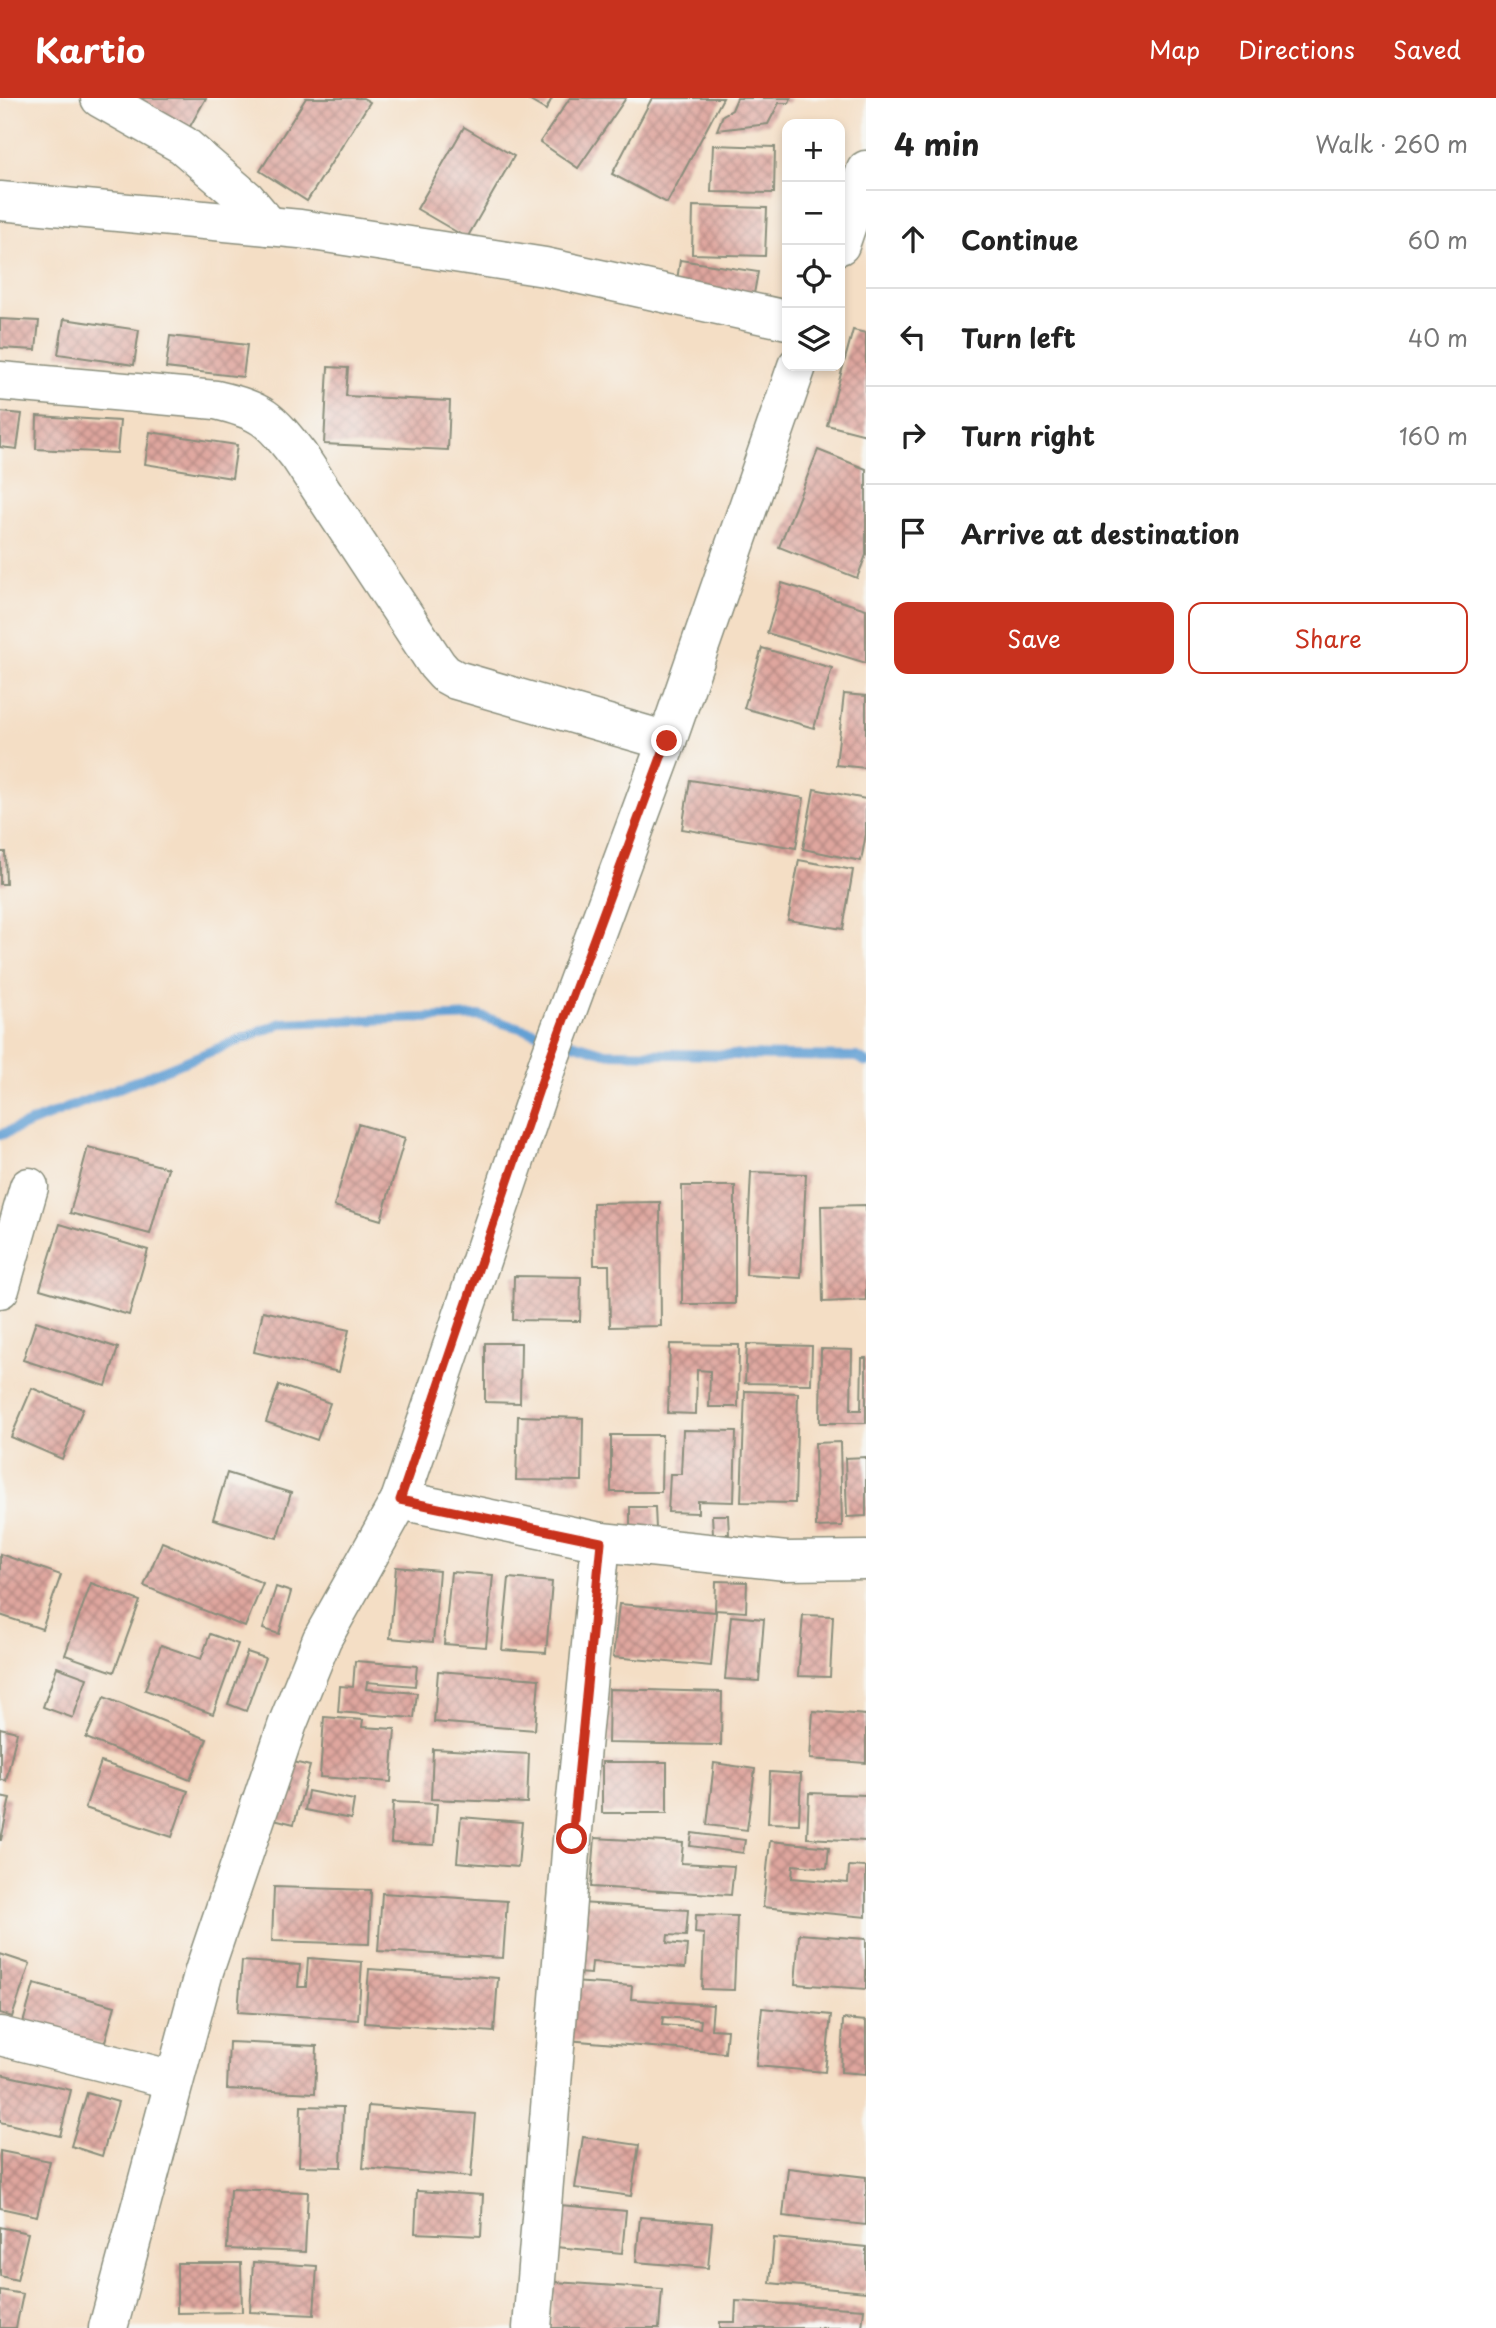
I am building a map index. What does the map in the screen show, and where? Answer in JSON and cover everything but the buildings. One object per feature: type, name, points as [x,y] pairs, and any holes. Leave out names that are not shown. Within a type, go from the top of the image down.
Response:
[{"type":"street","points":[[100,98],[183,145],[237,191],[269,226]]},
{"type":"street","points":[[845,231],[866,170]]},
{"type":"street","points":[[0,201],[269,226],[545,267],[782,319]]},
{"type":"street","points":[[108,2328],[204,1971],[288,1723],[322,1639],[400,1500],[549,1060],[667,741],[795,371]]},
{"type":"street","points":[[0,381],[216,400],[248,407],[274,423],[299,456],[445,674],[456,680],[667,741]]},
{"type":"street","points":[[0,1289],[29,1187]]},
{"type":"street","points":[[400,1500],[601,1542],[786,1561],[866,1560]]},
{"type":"street","points":[[532,2328],[571,1853],[601,1542]]},
{"type":"street","points":[[0,2036],[174,2080]]},
{"type":"waterway","points":[[0,1135],[282,1023],[479,1016],[551,1037]]},
{"type":"waterway","points":[[565,1041],[606,1053],[857,1057],[866,1062]]},
{"type":"route","points":[[572,1839],[601,1542],[400,1500],[549,1060],[667,741]]}]
